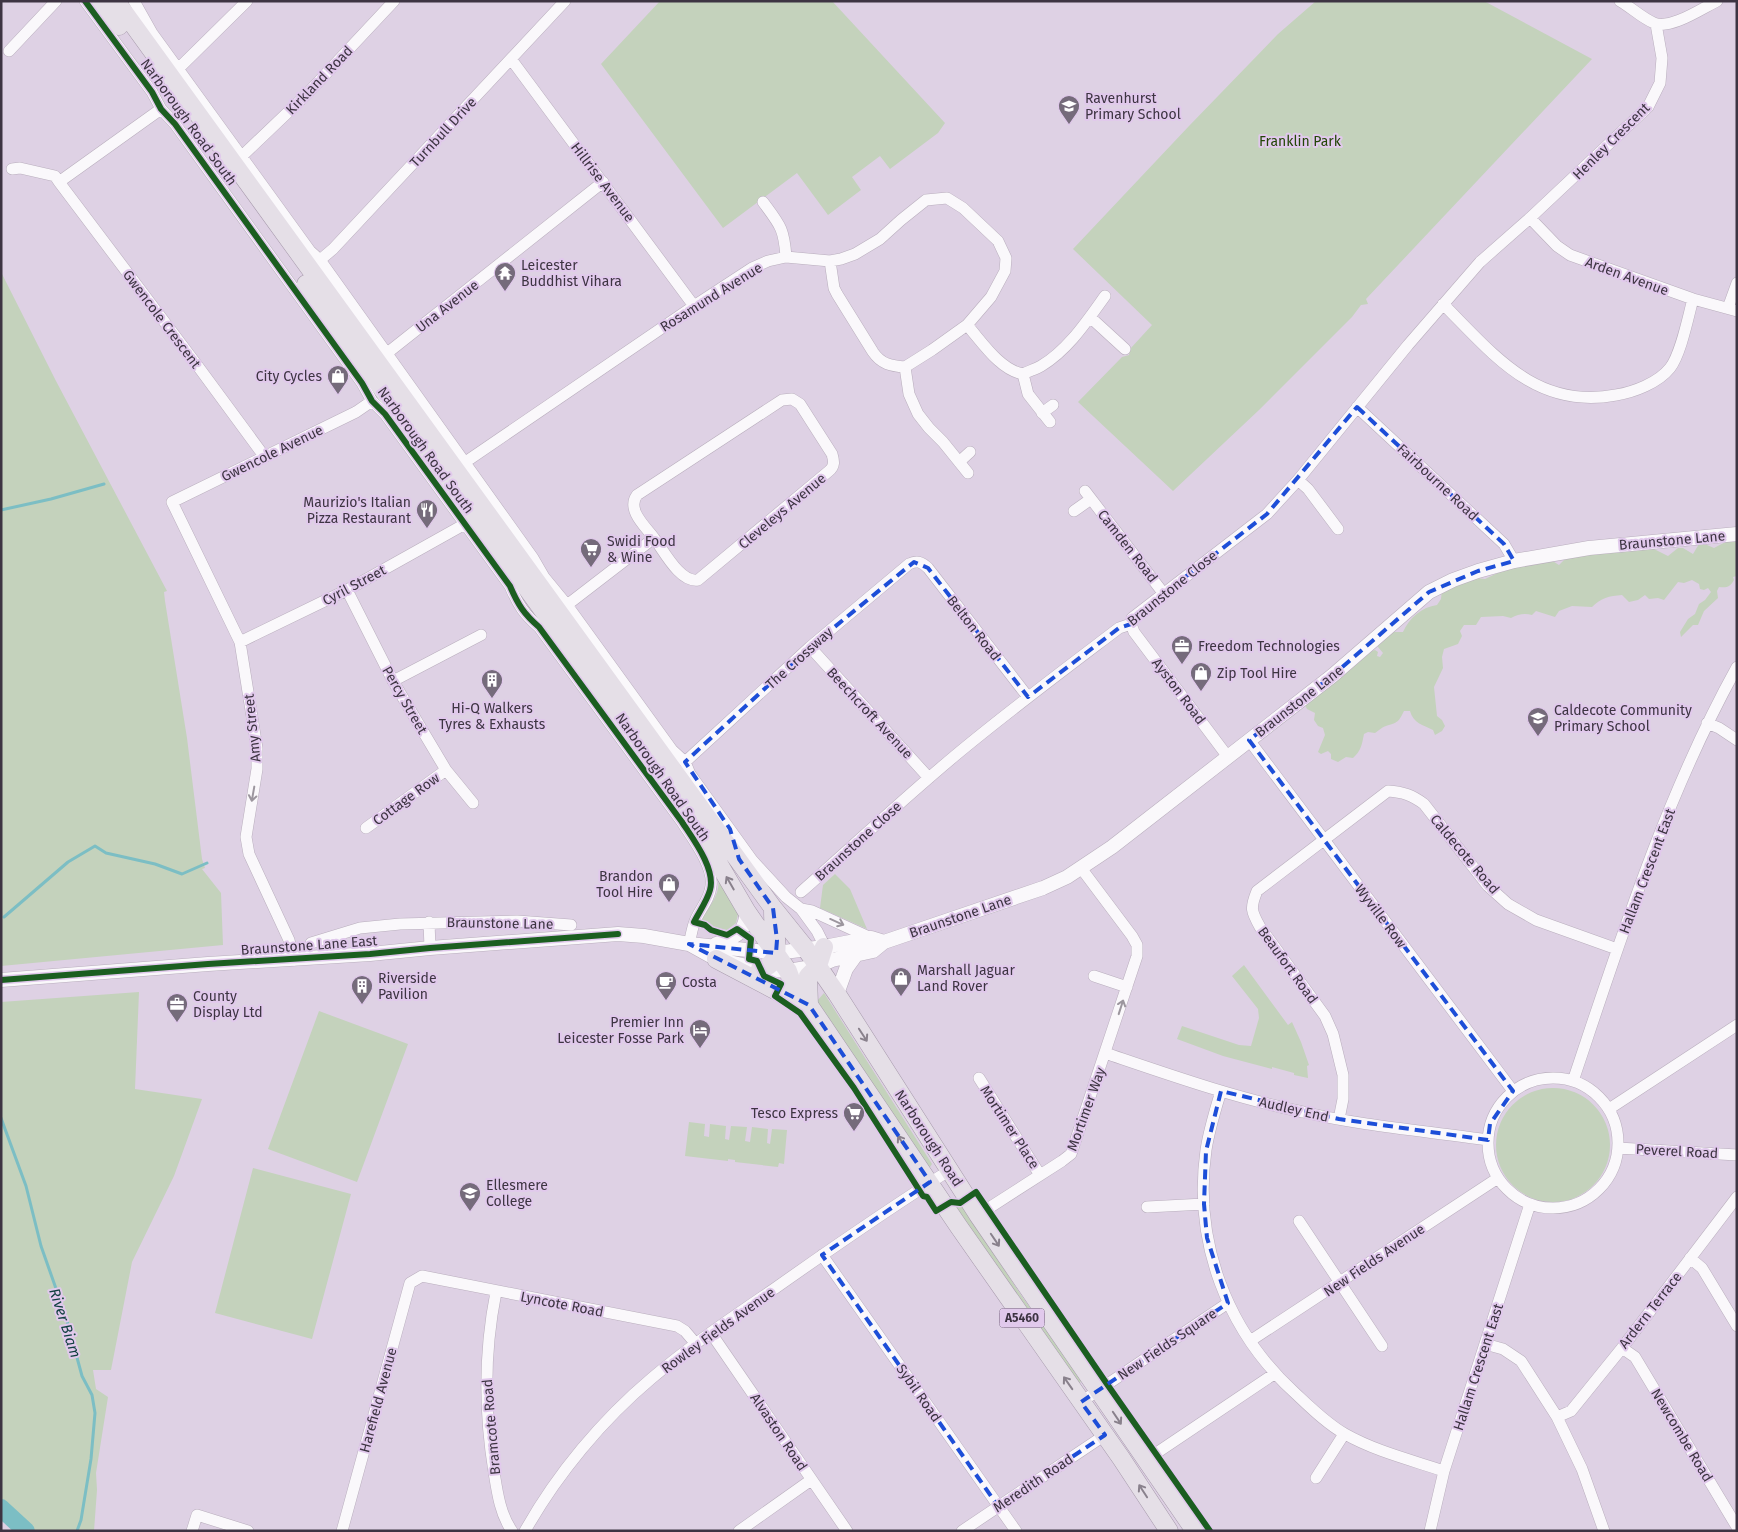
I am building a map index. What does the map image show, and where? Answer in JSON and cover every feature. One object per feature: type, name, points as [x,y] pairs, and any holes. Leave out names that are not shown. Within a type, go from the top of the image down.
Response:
[{"type":"main road","name":"Narborough Road South","points":[[100,1],[685,806],[747,912],[788,971]]},
{"type":"main road","name":"Narborough Road South","points":[[116,1],[773,908],[806,949],[825,958]]},
{"type":"main road","points":[[760,969],[768,968],[772,965],[776,953],[777,940],[773,908]]},
{"type":"main road","points":[[715,952],[790,998],[809,1005],[808,976],[825,958]]},
{"type":"main road","name":"Narborough Road","points":[[825,958],[827,982],[837,994],[978,1215],[1195,1531]]},
{"type":"main road","name":"Narborough Road","points":[[788,971],[792,982],[959,1227],[1105,1435],[1169,1531]]},
{"type":"street","points":[[9,51],[56,1]]},
{"type":"street","name":"Narborough Road South","points":[[85,1],[152,92],[161,109],[175,124],[362,383],[372,401],[385,414],[510,586],[517,603],[525,615],[539,627],[682,822],[701,853],[708,868],[712,884],[708,898],[694,922],[689,944]]},
{"type":"street","name":"Narborough Road South","points":[[134,1],[152,32],[310,251],[320,260],[533,558],[544,577],[567,605],[672,750],[685,762],[690,774],[752,860],[786,897],[801,910],[817,931],[825,958]]},
{"type":"street","points":[[179,68],[247,1]]},
{"type":"street","name":"Kirkland Road","points":[[242,156],[306,96],[394,1]]},
{"type":"street","name":"Turnbull Drive","points":[[320,260],[333,249],[565,1]]},
{"type":"street","points":[[1620,1],[1656,24],[1666,25],[1716,1]]},
{"type":"street","name":"Henley Crescent","points":[[1480,262],[1530,218],[1648,107],[1660,83],[1662,58],[1656,24]]},
{"type":"street","name":"Hillrise Avenue","points":[[511,59],[694,306]]},
{"type":"street","points":[[59,182],[161,109]]},
{"type":"street","name":"Gwencole Crescent","points":[[12,169],[20,168],[54,176],[264,456]]},
{"type":"street","name":"Una Avenue","points":[[386,354],[603,182]]},
{"type":"street","name":"Rosamund Avenue","points":[[464,463],[752,268],[768,261],[786,257],[830,261],[855,254],[880,239],[926,200],[947,198],[979,222],[998,241],[1006,258],[1005,271],[991,297],[967,326],[904,368]]},
{"type":"street","points":[[764,202],[781,226],[785,241],[786,257]]},
{"type":"street","name":"Arden Avenue","points":[[1530,218],[1557,246],[1570,255],[1693,299],[1732,310]]},
{"type":"street","points":[[830,261],[834,288],[878,360],[888,365],[904,368],[909,394],[918,414],[944,442],[968,473]]},
{"type":"street","name":"Braunstone Close","points":[[801,892],[929,778],[1028,697],[1119,628],[1131,624],[1132,618],[1267,514],[1298,480],[1442,304],[1480,262]]},
{"type":"street","points":[[1732,310],[1737,282]]},
{"type":"street","points":[[967,326],[998,360],[1009,368],[1023,374],[1041,366],[1058,353],[1090,317],[1105,296]]},
{"type":"street","points":[[1442,304],[1486,347],[1520,376],[1544,390],[1573,398],[1602,398],[1627,393],[1654,382],[1670,368],[1678,352],[1693,299]]},
{"type":"street","points":[[1090,317],[1125,349]]},
{"type":"street","points":[[1023,374],[1028,394],[1050,422]]},
{"type":"street","name":"Cleveleys Avenue","points":[[792,399],[800,404],[832,454],[833,468],[698,580],[692,581],[681,575],[654,538],[635,513],[634,503],[638,495],[782,400],[792,399]]},
{"type":"street","name":"Gwencole Avenue","points":[[172,502],[356,412],[372,401]]},
{"type":"street","points":[[1042,413],[1053,405]]},
{"type":"street","name":"Fairbourne Road","points":[[1357,407],[1504,544],[1514,561]]},
{"type":"street","points":[[959,462],[970,452]]},
{"type":"street","points":[[1298,480],[1308,489],[1338,529]]},
{"type":"street","name":"Camden Road","points":[[1074,511],[1088,495],[1164,594]]},
{"type":"street","name":"Amy Street","points":[[172,502],[240,642],[257,748],[257,769],[246,838],[249,854],[289,940],[294,960]]},
{"type":"street","name":"Cyril Street","points":[[240,642],[347,590],[464,524]]},
{"type":"street","name":"Braunstone Lane","points":[[825,958],[1042,888],[1081,868],[1332,676],[1429,592],[1453,580],[1514,561],[1589,548],[1737,534]]},
{"type":"street","points":[[567,605],[654,538]]},
{"type":"street","name":"The Crossway","points":[[685,762],[810,647],[909,564],[919,562]]},
{"type":"street","name":"Belton Road","points":[[919,562],[928,568],[1028,697]]},
{"type":"street","name":"Percy Street","points":[[347,590],[393,681],[446,770],[473,804]]},
{"type":"street","name":"Ayston Road","points":[[1131,624],[1134,632],[1228,756]]},
{"type":"street","points":[[393,681],[481,635]]},
{"type":"street","name":"Beechcroft Avenue","points":[[810,647],[929,778]]},
{"type":"street","name":"Hallam Crescent East","points":[[1573,1080],[1665,821],[1708,722],[1737,667]]},
{"type":"street","points":[[1708,722],[1737,740]]},
{"type":"street","name":"Wyville Row","points":[[1249,740],[1513,1091]]},
{"type":"street","name":"Cottage Row","points":[[366,828],[446,770]]},
{"type":"street","name":"Caldecote Road","points":[[1324,839],[1388,791],[1412,795],[1424,804],[1488,886],[1508,904],[1536,920],[1618,949]]},
{"type":"street","name":"Narborough Road South","points":[[730,829],[739,859]]},
{"type":"street","name":"Beaufort Road","points":[[1324,839],[1257,891],[1252,904],[1252,913],[1260,927],[1325,1016],[1333,1034],[1343,1075],[1343,1098],[1339,1119]]},
{"type":"street","name":"Mortimer Way","points":[[978,1215],[1071,1154],[1137,956],[1137,945],[1081,868]]},
{"type":"street","name":"Narborough Road South","points":[[801,910],[812,911],[878,940]]},
{"type":"street","points":[[715,952],[741,932],[745,926],[747,912]]},
{"type":"street","name":"Braunstone Lane","points":[[311,943],[360,928],[429,922],[517,921],[571,925]]},
{"type":"street","name":"Braunstone Lane","points":[[429,922],[430,948]]},
{"type":"street","name":"Braunstone Lane East","points":[[1,980],[208,964],[294,960],[618,934],[659,938],[689,944],[760,969],[788,971],[825,958]]},
{"type":"street","name":"Braunstone Lane","points":[[825,958],[856,955],[873,951],[878,940]]},
{"type":"street","name":"Braunstone Lane East","points":[[715,952],[776,953],[806,949]]},
{"type":"street","points":[[837,994],[846,970],[856,955]]},
{"type":"street","points":[[1094,976],[1127,987]]},
{"type":"street","points":[[1609,1109],[1737,1025]]},
{"type":"street","name":"Audley End","points":[[1105,1053],[1221,1091],[1302,1112],[1488,1140]]},
{"type":"street","name":"Mortimer Place","points":[[979,1078],[1040,1175]]},
{"type":"street","points":[[1537,1079],[1573,1080],[1593,1091],[1609,1109],[1617,1131],[1618,1148],[1611,1173],[1592,1196],[1561,1208],[1530,1204],[1512,1194],[1498,1178],[1489,1159],[1488,1140],[1490,1124],[1501,1103],[1513,1091],[1537,1079]]},
{"type":"street","points":[[1221,1091],[1206,1151],[1204,1204],[1207,1238],[1216,1272],[1228,1303],[1250,1342],[1274,1374],[1344,1434],[1390,1453],[1444,1471]]},
{"type":"street","name":"Peverel Road","points":[[1618,1148],[1737,1155]]},
{"type":"street","name":"Rowley Fields Avenue","points":[[525,1531],[553,1486],[611,1416],[651,1379],[711,1333],[822,1255],[950,1170]]},
{"type":"street","name":"New Fields Avenue","points":[[1250,1342],[1498,1178]]},
{"type":"street","name":"Ardern Terrace","points":[[1557,1417],[1571,1410],[1622,1348],[1737,1197]]},
{"type":"street","points":[[1147,1208],[1204,1204]]},
{"type":"street","name":"Hallam Crescent East","points":[[1430,1531],[1444,1471],[1530,1204]]},
{"type":"street","points":[[1299,1220],[1382,1346]]},
{"type":"street","name":"Sybil Road","points":[[822,1255],[1016,1531]]},
{"type":"street","points":[[1690,1258],[1702,1268],[1737,1326]]},
{"type":"street","name":"Lyncote Road","points":[[422,1276],[677,1326],[685,1331],[696,1344]]},
{"type":"street","name":"Harefield Avenue","points":[[342,1531],[410,1283],[422,1276]]},
{"type":"street","name":"Bramcote Road","points":[[496,1292],[490,1321],[487,1351],[487,1417],[496,1483],[503,1514],[512,1531]]},
{"type":"street","name":"New Fields Square","points":[[1081,1402],[1228,1303]]},
{"type":"street","name":"Alvaston Road","points":[[711,1333],[847,1531]]},
{"type":"street","points":[[1486,1344],[1503,1349],[1521,1361],[1557,1417],[1582,1469],[1604,1531]]},
{"type":"street","name":"Newcombe Road","points":[[1622,1348],[1635,1357],[1737,1527]]},
{"type":"street","points":[[1146,1460],[1274,1374]]},
{"type":"street","points":[[1316,1478],[1344,1434]]},
{"type":"street","name":"Meredith Road","points":[[962,1531],[1105,1435]]},
{"type":"street","points":[[739,1531],[811,1480]]},
{"type":"street","points":[[192,1531],[197,1515],[248,1531]]},
{"type":"highlighted area","points":[[1357,407],[1504,544],[1514,561],[1478,571],[1429,592],[1332,676],[1249,740],[1513,1091],[1490,1124],[1488,1140],[1339,1119],[1221,1091],[1206,1151],[1204,1204],[1207,1238],[1228,1303],[1081,1402],[1105,1435],[998,1506],[822,1255],[930,1182],[809,1005],[689,944],[776,953],[777,940],[773,908],[739,859],[730,829],[685,762],[810,647],[914,562],[928,568],[1028,697],[1119,628],[1131,624],[1132,618],[1267,514]]},
{"type":"green space","points":[[660,1],[832,1],[945,123],[938,133],[890,169],[880,156],[852,177],[861,190],[828,215],[797,173],[723,228],[601,64]]},
{"type":"green space","name":"Franklin Park","points":[[1316,1],[1484,1],[1592,59],[1366,299],[1368,304],[1361,305],[1352,317],[1259,410],[1173,491],[1078,402],[1122,357],[1129,355],[1130,349],[1152,325],[1073,249],[1278,34]]},
{"type":"green space","points":[[1,272],[56,381],[167,591],[164,592],[165,601],[187,738],[202,859],[205,868],[202,869],[221,893],[223,945],[1,966]]},
{"type":"green space","points":[[1737,538],[1737,576],[1733,577],[1734,580],[1730,586],[1719,587],[1717,591],[1718,598],[1704,611],[1698,625],[1693,625],[1681,637],[1680,632],[1688,619],[1695,614],[1699,604],[1711,592],[1708,588],[1700,589],[1699,584],[1692,580],[1684,583],[1678,582],[1664,600],[1658,598],[1649,599],[1645,595],[1638,600],[1629,602],[1622,595],[1606,598],[1592,607],[1572,606],[1559,611],[1555,617],[1536,611],[1532,615],[1522,614],[1511,618],[1503,616],[1481,617],[1476,625],[1464,625],[1460,631],[1462,636],[1458,644],[1444,649],[1442,657],[1443,668],[1434,687],[1437,716],[1445,726],[1442,731],[1435,735],[1433,730],[1416,721],[1410,711],[1404,711],[1395,723],[1383,727],[1375,733],[1368,732],[1364,734],[1362,744],[1353,758],[1346,757],[1338,762],[1331,759],[1331,754],[1328,751],[1321,754],[1318,752],[1325,735],[1323,728],[1318,726],[1314,720],[1315,713],[1307,709],[1305,705],[1337,681],[1357,660],[1360,661],[1375,650],[1378,652],[1377,656],[1380,657],[1383,653],[1378,647],[1378,642],[1389,632],[1403,632],[1417,614],[1426,608],[1437,605],[1441,599],[1442,589],[1475,578],[1485,579],[1506,569],[1551,560],[1559,565],[1567,557],[1646,549],[1654,549],[1668,556],[1678,548],[1683,548],[1693,554],[1699,544],[1714,548]]},
{"type":"green space","points":[[835,874],[850,889],[867,929],[820,908],[823,885]]},
{"type":"green space","points":[[718,877],[738,914],[736,923],[727,930],[709,926],[707,921],[702,921],[717,893]]},
{"type":"green space","points":[[1244,965],[1288,1025],[1292,1022],[1309,1065],[1307,1066],[1308,1078],[1272,1067],[1272,1069],[1223,1056],[1177,1039],[1182,1026],[1239,1045],[1251,1046],[1259,1018],[1258,1009],[1232,976]]},
{"type":"green space","points":[[139,992],[135,1089],[202,1099],[174,1176],[132,1262],[111,1370],[93,1370],[96,1389],[108,1397],[96,1473],[97,1490],[94,1531],[30,1531],[1,1503],[1,1002]]},
{"type":"green space","points":[[824,993],[932,1164],[930,1167],[927,1166],[817,1001]]},
{"type":"green space","points":[[319,1011],[408,1044],[357,1182],[268,1149]]},
{"type":"green space","points":[[1553,1088],[1575,1092],[1585,1097],[1601,1113],[1606,1123],[1610,1145],[1606,1167],[1601,1177],[1585,1193],[1575,1198],[1553,1202],[1531,1198],[1521,1193],[1505,1177],[1500,1167],[1496,1145],[1500,1123],[1505,1113],[1521,1097],[1531,1092]]},
{"type":"green space","points":[[689,1122],[705,1124],[704,1136],[709,1137],[710,1124],[726,1126],[725,1139],[729,1140],[731,1126],[747,1127],[745,1141],[750,1142],[752,1127],[768,1129],[767,1143],[770,1144],[772,1129],[787,1130],[784,1164],[779,1163],[778,1167],[735,1162],[735,1160],[728,1159],[728,1161],[685,1156]]},
{"type":"green space","points":[[253,1168],[351,1194],[312,1339],[215,1313]]},
{"type":"green space","points":[[954,1204],[963,1207],[1023,1298],[1082,1379],[1080,1383],[1078,1384]]},
{"type":"waterway","points":[[1,510],[51,499],[104,484]]},
{"type":"waterway","points":[[4,917],[68,862],[95,846],[106,853],[155,864],[182,874],[207,863]]},
{"type":"waterway","name":"River Biam","points":[[1,1118],[26,1186],[41,1246],[66,1317],[82,1376],[92,1395],[95,1413],[91,1459],[81,1520],[77,1531]]},
{"type":"waterway","name":"River Biam","points":[[1,1508],[26,1531]]},
{"type":"cycle path","points":[[85,1],[152,92],[161,109],[175,124],[362,383],[372,401],[385,414],[510,586],[522,609],[539,627],[692,837],[707,864],[711,882],[707,898],[694,922],[727,935],[737,929],[751,939],[749,959],[757,961],[764,976],[781,984],[775,996],[800,1013],[854,1088],[923,1196],[927,1197],[936,1211],[951,1202],[960,1203],[976,1192],[1210,1531]]},
{"type":"cycle path","points":[[1,980],[370,954],[618,934]]},
{"type":"place","name":"Ravenhurst Primary School","points":[[1069,125]]},
{"type":"place","name":"Leicester Buddhist Vihara","points":[[505,292]]},
{"type":"place","name":"City Cycles","points":[[338,395]]},
{"type":"place","name":"Maurizio's Italian Pizza Restaurant","points":[[427,529]]},
{"type":"place","name":"Swidi Food & Wine","points":[[591,568]]},
{"type":"place","name":"Freedom Technologies","points":[[1182,665]]},
{"type":"place","name":"Zip Tool Hire","points":[[1201,692]]},
{"type":"place","name":"Hi-Q Walkers Tyres & Exhausts","points":[[492,699]]},
{"type":"place","name":"Caldecote Community Primary School","points":[[1538,737]]},
{"type":"place","name":"Brandon Tool Hire","points":[[669,903]]},
{"type":"place","name":"Marshall Jaguar Land Rover","points":[[901,997]]},
{"type":"place","name":"Costa","points":[[666,1001]]},
{"type":"place","name":"Riverside Pavilion","points":[[362,1005]]},
{"type":"place","name":"County Display Ltd","points":[[177,1023]]},
{"type":"place","name":"Premier Inn Leicester Fosse Park","points":[[700,1049]]},
{"type":"place","name":"Tesco Express","points":[[854,1132]]},
{"type":"place","name":"Ellesmere College","points":[[470,1212]]}]
